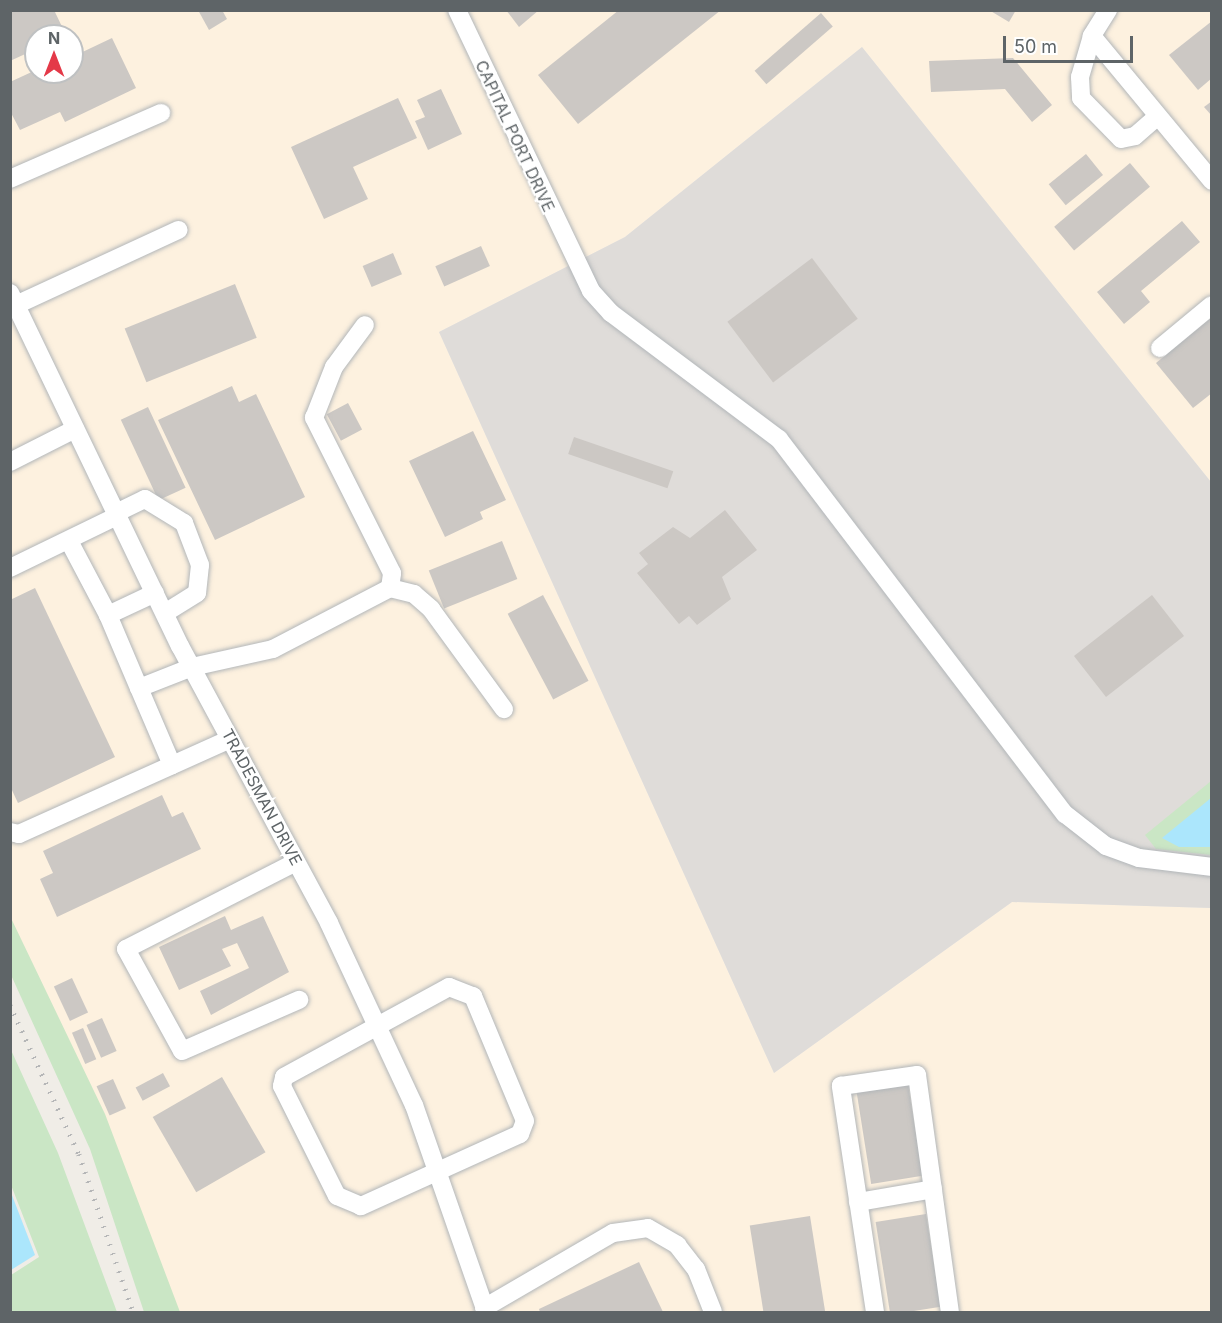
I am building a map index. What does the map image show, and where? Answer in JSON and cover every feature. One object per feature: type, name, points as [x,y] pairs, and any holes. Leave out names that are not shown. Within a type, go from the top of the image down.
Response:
[{"type":"street","name":"CAPITAL PORT DRIVE","points":[[457,10],[573,262],[611,313],[779,439],[1065,814],[1106,846],[1139,858],[1212,867]]},
{"type":"street","points":[[1108,10],[1092,36],[1079,91],[1098,120],[1116,137],[1126,139],[1158,116]]},
{"type":"street","points":[[1092,36],[1209,173]]},
{"type":"street","points":[[10,179],[161,113]]},
{"type":"street","points":[[13,299],[178,231]]},
{"type":"street","name":"TRADESMAN DRIVE","points":[[13,299],[155,593],[296,862],[414,1105],[485,1310]]},
{"type":"street","points":[[1160,348],[1212,305]]},
{"type":"street","points":[[365,325],[334,367],[314,418],[392,573],[390,588]]},
{"type":"street","points":[[10,462],[75,429]]},
{"type":"street","points":[[10,568],[69,541],[145,499],[184,523],[200,565],[197,593],[165,613]]},
{"type":"street","points":[[69,541],[108,615],[172,765]]},
{"type":"street","points":[[139,688],[192,667],[273,649],[390,588],[414,594],[431,609],[504,709]]},
{"type":"street","points":[[108,615],[155,593]]},
{"type":"street","points":[[10,832],[19,834],[230,739]]},
{"type":"street","points":[[296,862],[126,949],[182,1051],[298,1000]]},
{"type":"street","points":[[449,987],[473,996],[525,1121],[520,1134],[361,1206],[337,1196],[282,1086],[284,1077],[376,1024],[449,987]]},
{"type":"street","points":[[874,1312],[841,1086],[917,1075],[950,1312]]},
{"type":"street","points":[[858,1202],[933,1189]]},
{"type":"street","points":[[485,1310],[613,1233],[648,1228],[677,1245],[696,1269],[713,1312]]},
{"type":"shaded area","points":[[10,11],[1211,11],[1211,482],[862,47],[625,237],[439,332],[774,1073],[1012,902],[1211,908],[1211,1312],[172,1312],[11,975]]},
{"type":"shaded area","points":[[862,47],[1211,482],[1211,908],[1012,902],[774,1073],[439,332],[625,237]]},
{"type":"green space","points":[[1211,781],[1211,855],[1156,849],[1145,835]]},
{"type":"green space","points":[[10,916],[105,1114],[180,1312],[144,1312],[90,1149],[11,975]]},
{"type":"green space","points":[[11,1050],[58,1153],[117,1312],[11,1312],[11,1275],[39,1257],[11,1185]]},
{"type":"water","points":[[1211,798],[1211,847],[1179,847],[1162,838]]},
{"type":"water","points":[[10,1190],[35,1255],[11,1270],[10,1270]]},
{"type":"building","points":[[10,10],[54,10],[61,24],[24,24],[24,55],[10,61]]},
{"type":"building","points":[[198,10],[222,10],[227,19],[209,30]]},
{"type":"building","points":[[506,10],[539,10],[519,27]]},
{"type":"building","points":[[619,10],[721,10],[578,124],[538,75]]},
{"type":"building","points":[[989,10],[1016,10],[1009,22]]},
{"type":"building","points":[[821,13],[833,27],[766,84],[755,71]]},
{"type":"building","points":[[1212,21],[1212,78],[1198,90],[1169,55]]},
{"type":"building","points":[[112,38],[136,88],[65,122],[60,112],[20,130],[10,111],[10,82],[24,76],[24,84],[84,84],[84,51]]},
{"type":"building","points":[[1013,58],[1052,105],[1032,122],[1005,89],[931,92],[929,61]]},
{"type":"building","points":[[441,89],[462,134],[428,150],[415,121],[425,117],[417,100]]},
{"type":"building","points":[[398,98],[417,138],[353,167],[368,199],[324,219],[291,147]]},
{"type":"building","points":[[1212,101],[1212,116],[1204,107]]},
{"type":"building","points":[[1086,154],[1103,175],[1066,205],[1049,184]]},
{"type":"building","points":[[1130,163],[1150,187],[1074,250],[1054,227]]},
{"type":"building","points":[[1182,221],[1200,242],[1141,291],[1150,302],[1124,324],[1097,292]]},
{"type":"building","points":[[481,246],[490,266],[444,286],[435,266]]},
{"type":"building","points":[[393,253],[402,274],[372,287],[363,266]]},
{"type":"building","points":[[812,258],[858,319],[773,382],[727,322]]},
{"type":"building","points":[[235,284],[257,338],[146,382],[125,329]]},
{"type":"building","points":[[1212,317],[1212,393],[1193,408],[1156,363]]},
{"type":"building","points":[[232,386],[239,402],[256,394],[305,497],[215,540],[158,420]]},
{"type":"building","points":[[348,403],[362,429],[341,441],[327,414]]},
{"type":"building","points":[[148,407],[186,488],[158,500],[121,420]]},
{"type":"building","points":[[473,431],[506,500],[480,512],[483,519],[445,537],[409,461]]},
{"type":"building","points":[[574,437],[673,471],[667,488],[568,454]]},
{"type":"building","points":[[725,510],[757,550],[722,577],[731,599],[697,625],[689,616],[679,624],[637,573],[648,564],[639,553],[673,527],[690,538]]},
{"type":"building","points":[[502,541],[517,579],[444,609],[429,571]]},
{"type":"building","points":[[35,588],[115,757],[18,803],[10,786],[10,600]]},
{"type":"building","points":[[543,595],[589,681],[553,699],[508,614]]},
{"type":"building","points":[[1152,595],[1184,636],[1106,697],[1074,656]]},
{"type":"building","points":[[162,795],[172,817],[183,812],[201,849],[57,917],[40,879],[53,873],[43,851]]},
{"type":"building","points":[[225,916],[231,930],[263,916],[289,972],[211,1015],[200,991],[249,968],[237,943],[222,949],[231,966],[179,990],[159,947]]},
{"type":"building","points":[[72,978],[88,1012],[70,1021],[54,986]]},
{"type":"building","points":[[102,1018],[117,1051],[101,1058],[86,1025]]},
{"type":"building","points":[[83,1028],[96,1059],[85,1064],[72,1033]]},
{"type":"building","points":[[163,1073],[170,1086],[143,1101],[136,1088]]},
{"type":"building","points":[[222,1077],[266,1152],[196,1192],[153,1117]]},
{"type":"building","points":[[113,1079],[126,1108],[110,1116],[97,1086]]},
{"type":"building","points":[[908,1084],[923,1176],[871,1184],[857,1092]]},
{"type":"building","points":[[926,1214],[941,1307],[908,1312],[890,1312],[876,1222]]},
{"type":"building","points":[[810,1216],[825,1312],[763,1312],[750,1226]]},
{"type":"building","points":[[639,1262],[663,1312],[540,1312],[539,1309]]},
{"type":"railway","points":[[10,1005],[79,1154],[133,1312]]}]
